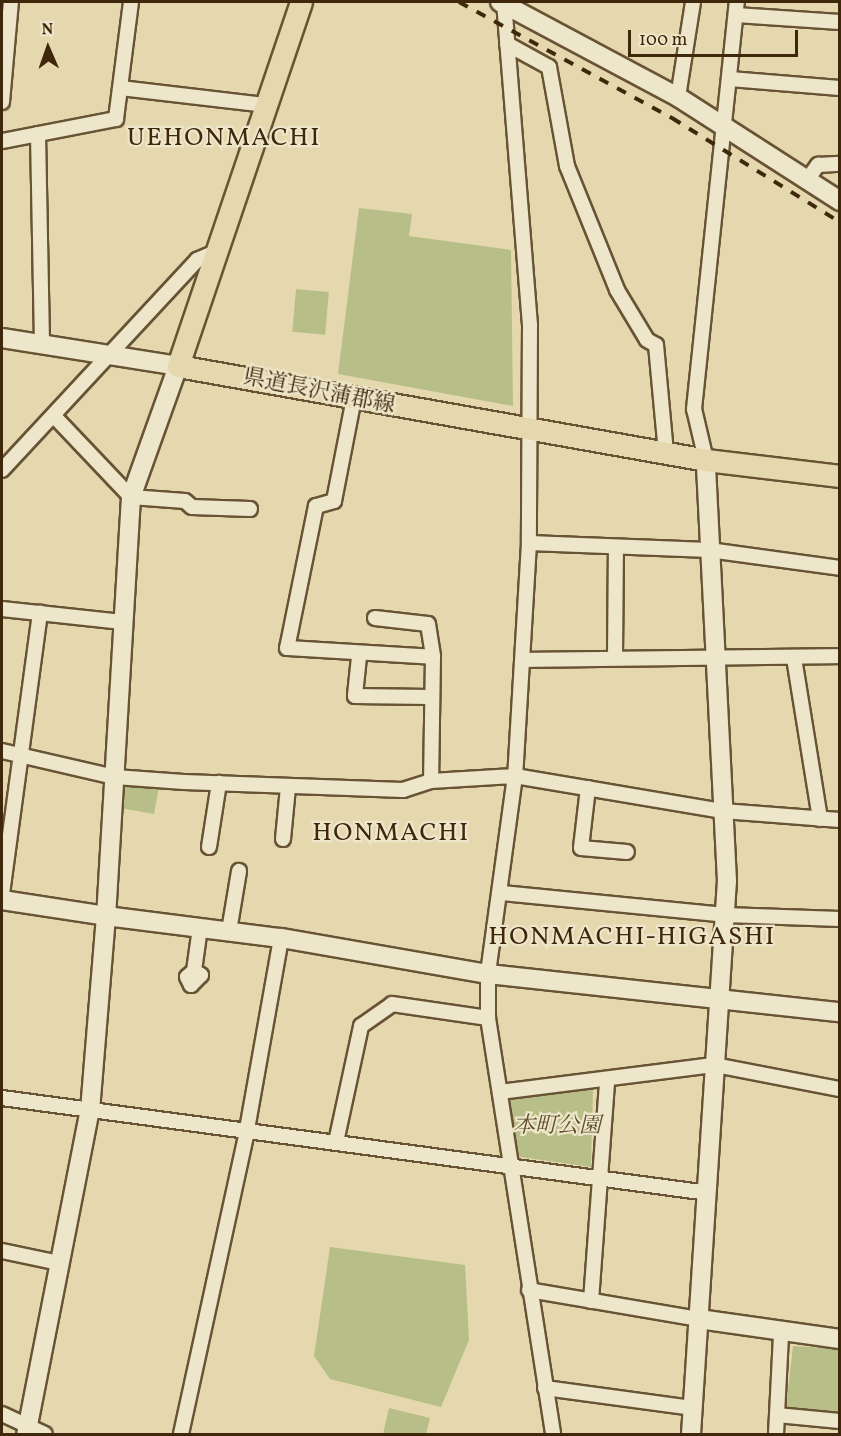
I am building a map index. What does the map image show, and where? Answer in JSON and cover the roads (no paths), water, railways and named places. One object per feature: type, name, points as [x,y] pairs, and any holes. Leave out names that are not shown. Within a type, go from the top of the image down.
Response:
[{"type":"main road","points":[[178,366],[301,2]]},
{"type":"main road","name":"県道長沢蒲郡線","points":[[178,366],[527,430],[706,460],[840,476]]},
{"type":"street","points":[[2,102],[11,2]]},
{"type":"street","points":[[2,141],[116,119],[131,2]]},
{"type":"street","points":[[503,2],[678,97],[840,201]]},
{"type":"street","points":[[503,2],[528,280],[529,543],[525,660],[515,777],[502,893],[488,974],[488,1018],[513,1166],[529,1290],[553,1434]]},
{"type":"street","points":[[678,97],[693,2]]},
{"type":"street","points":[[691,1434],[725,915],[723,811],[706,460],[694,409],[726,126],[736,8],[840,22]]},
{"type":"street","points":[[507,44],[549,67],[567,166],[617,290],[647,340],[656,345],[666,453]]},
{"type":"street","points":[[730,79],[840,88]]},
{"type":"street","points":[[121,88],[266,105]]},
{"type":"street","points":[[38,134],[42,344]]},
{"type":"street","points":[[807,180],[818,165],[840,164]]},
{"type":"street","points":[[2,470],[111,355],[196,260],[216,252]]},
{"type":"street","points":[[2,338],[178,366],[131,497],[106,916],[90,1109],[27,1432]]},
{"type":"street","points":[[354,399],[334,501],[316,506],[286,648],[358,657],[432,657]]},
{"type":"street","points":[[54,416],[131,497],[185,501],[192,507],[250,508]]},
{"type":"street","points":[[529,543],[709,550],[840,568]]},
{"type":"street","points":[[615,657],[616,547]]},
{"type":"street","points":[[2,609],[122,622]]},
{"type":"street","points":[[2,894],[40,613]]},
{"type":"street","points":[[375,618],[428,624],[432,657],[431,781]]},
{"type":"street","points":[[358,657],[355,696],[430,697]]},
{"type":"street","points":[[525,660],[615,657],[840,657]]},
{"type":"street","points":[[794,658],[820,819]]},
{"type":"street","points":[[2,751],[115,777],[288,787],[403,790],[431,781],[515,777],[723,811],[840,820]]},
{"type":"street","points":[[209,847],[219,783]]},
{"type":"street","points":[[283,839],[288,787]]},
{"type":"street","points":[[588,788],[581,848],[627,852]]},
{"type":"street","points":[[229,931],[239,871]]},
{"type":"street","points":[[502,893],[725,915],[840,919]]},
{"type":"street","points":[[2,900],[106,916],[281,938],[488,974],[840,1012]]},
{"type":"street","points":[[194,970],[200,927]]},
{"type":"street","points":[[181,1434],[246,1135],[281,938]]},
{"type":"street","points":[[336,1142],[361,1026],[392,1004],[488,1018]]},
{"type":"street","points":[[500,1092],[607,1083],[715,1065],[840,1089]]},
{"type":"street","points":[[591,1300],[602,1178],[607,1083]]},
{"type":"street","points":[[2,1098],[90,1109],[246,1135],[336,1142],[708,1193]]},
{"type":"street","points":[[2,1251],[59,1263]]},
{"type":"street","points":[[529,1290],[781,1334],[840,1339]]},
{"type":"street","points":[[776,1434],[781,1334]]},
{"type":"street","points":[[545,1388],[692,1408]]},
{"type":"street","points":[[2,1414],[27,1432],[45,1434]]},
{"type":"street","points":[[777,1415],[840,1421]]},
{"type":"railway","points":[[459,2],[672,118],[840,222]]},
{"type":"district","name":"UEHONMACHI","points":[[224,139]]},
{"type":"district","name":"HONMACHI","points":[[391,834]]},
{"type":"district","name":"HONMACHI-HIGASHI","points":[[632,938]]},
{"type":"park label","name":"本町公園","points":[[557,1127]]}]
